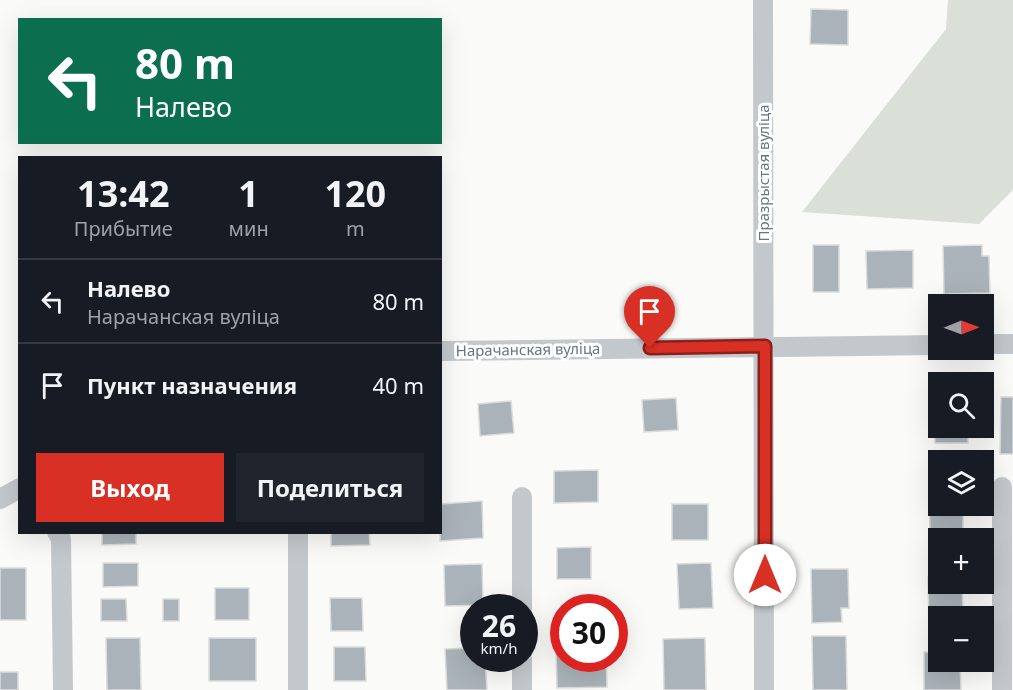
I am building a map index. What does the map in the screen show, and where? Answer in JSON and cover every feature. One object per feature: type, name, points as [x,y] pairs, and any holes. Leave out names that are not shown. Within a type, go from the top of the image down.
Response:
[{"type":"street","name":"Празрыстая вуліца","points":[[763,0],[764,690]]},
{"type":"street","points":[[994,344],[1013,344]]},
{"type":"street","name":"Нарачанская вуліца","points":[[442,351],[928,345]]},
{"type":"street","points":[[1002,487],[1002,690]]},
{"type":"street","points":[[0,499],[18,489]]},
{"type":"street","points":[[522,497],[522,594]]},
{"type":"street","points":[[58,534],[61,539],[63,690]]},
{"type":"street","points":[[298,534],[298,690]]},
{"type":"street","points":[[522,672],[522,690]]},
{"type":"shaded area","points":[[948,0],[1013,0],[1013,190],[979,224],[802,212],[946,29]]},
{"type":"building","points":[[811,9],[848,10],[848,45],[810,44]]},
{"type":"building","points":[[813,245],[839,245],[839,292],[813,292]]},
{"type":"building","points":[[982,245],[982,256],[989,256],[990,293],[944,294],[943,246]]},
{"type":"building","points":[[913,250],[913,288],[867,289],[866,251]]},
{"type":"building","points":[[1001,397],[1013,397],[1013,454],[1000,454]]},
{"type":"building","points":[[676,398],[678,430],[644,432],[642,400]]},
{"type":"building","points":[[511,401],[514,433],[480,436],[478,404]]},
{"type":"building","points":[[935,438],[968,438],[968,443],[935,443]]},
{"type":"building","points":[[598,470],[598,502],[554,503],[554,471]]},
{"type":"building","points":[[482,501],[483,538],[440,541],[442,504]]},
{"type":"building","points":[[672,504],[708,504],[708,540],[672,540]]},
{"type":"building","points":[[930,516],[963,516],[963,528],[930,528]]},
{"type":"building","points":[[102,534],[136,534],[136,544],[102,545]]},
{"type":"building","points":[[331,534],[369,534],[370,545],[331,546]]},
{"type":"building","points":[[591,547],[591,579],[557,579],[557,548]]},
{"type":"building","points":[[103,563],[138,563],[138,586],[103,587]]},
{"type":"building","points":[[711,563],[713,608],[679,609],[677,564]]},
{"type":"building","points":[[482,564],[483,594],[460,594],[460,606],[445,606],[444,565]]},
{"type":"building","points":[[0,568],[26,568],[26,620],[0,620]]},
{"type":"building","points":[[811,569],[848,569],[849,608],[841,608],[842,622],[812,623]]},
{"type":"building","points":[[215,588],[249,588],[249,620],[215,620]]},
{"type":"building","points":[[928,594],[962,594],[963,606],[929,606]]},
{"type":"building","points":[[330,598],[362,598],[363,631],[331,631]]},
{"type":"building","points":[[101,599],[126,599],[127,621],[101,621]]},
{"type":"building","points":[[163,599],[179,599],[179,621],[163,621]]},
{"type":"building","points":[[812,636],[846,636],[847,690],[813,690]]},
{"type":"building","points":[[106,638],[140,638],[141,690],[107,690]]},
{"type":"building","points":[[209,638],[256,638],[256,681],[209,681]]},
{"type":"building","points":[[705,638],[706,690],[664,690],[663,639]]},
{"type":"building","points":[[334,647],[365,647],[366,681],[334,681]]},
{"type":"building","points":[[460,648],[460,672],[486,672],[487,690],[447,690],[445,649]]},
{"type":"building","points":[[924,652],[928,652],[928,672],[960,672],[961,690],[924,690]]},
{"type":"building","points":[[0,672],[18,672],[18,690],[0,690]]},
{"type":"building","points":[[557,672],[606,672],[607,687],[557,688]]},
{"type":"route","points":[[650,348],[765,346],[765,575]]}]
